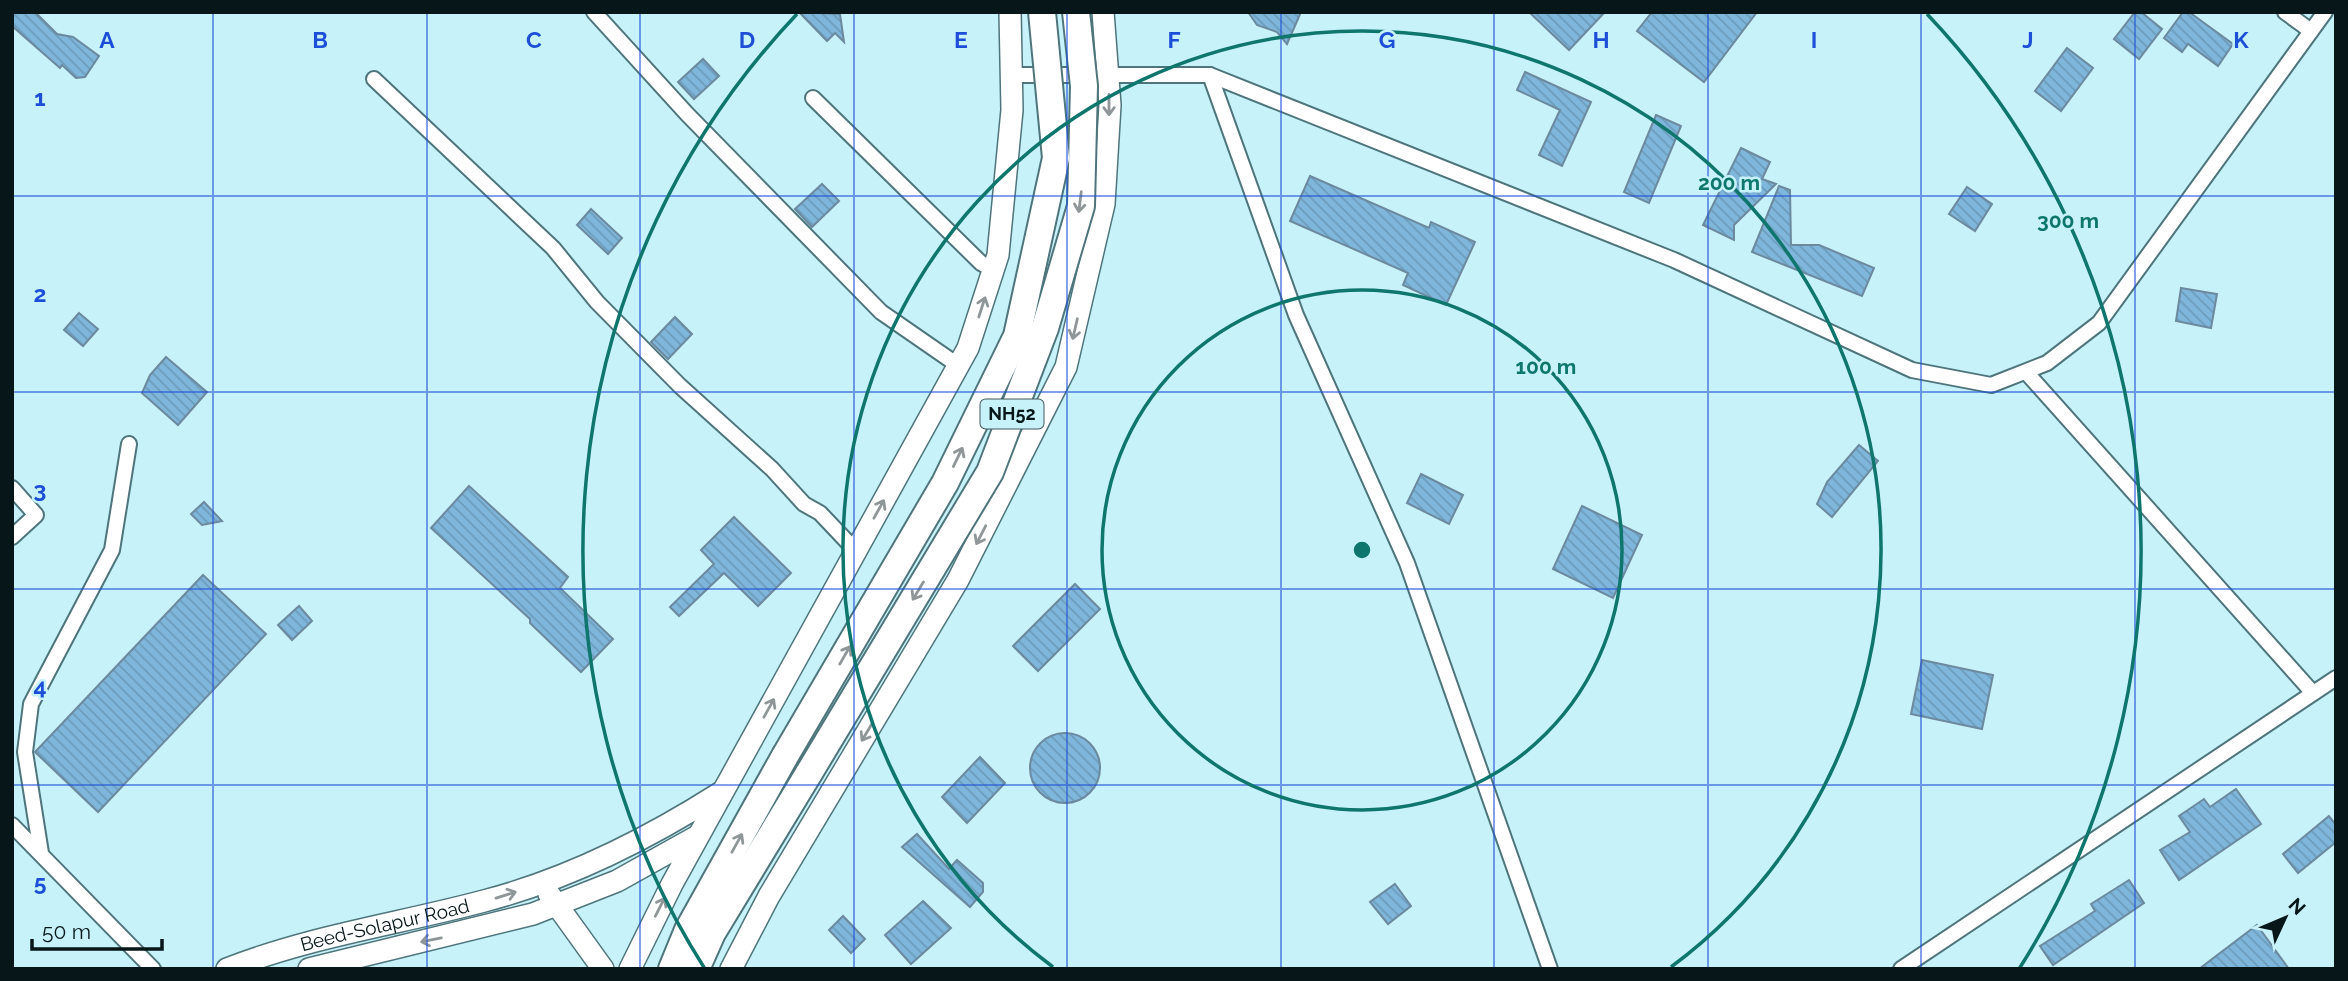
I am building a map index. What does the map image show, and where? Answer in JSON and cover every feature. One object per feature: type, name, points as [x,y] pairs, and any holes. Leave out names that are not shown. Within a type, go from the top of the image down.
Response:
[{"type":"highway","name":"NH52","points":[[672,969],[688,930],[785,756],[945,483],[1017,336],[1056,158],[1042,12]]},
{"type":"highway","name":"NH52","points":[[696,969],[712,933],[990,472],[1045,328],[1081,206],[1084,86],[1076,12]]},
{"type":"street","points":[[594,12],[687,114],[881,312],[959,366]]},
{"type":"street","points":[[630,969],[698,836],[968,348],[998,255],[1011,123],[1010,12]]},
{"type":"street","points":[[731,969],[769,896],[958,580],[1066,367],[1104,204],[1110,105],[1103,12]]},
{"type":"street","points":[[2285,12],[2311,31]]},
{"type":"street","points":[[1012,75],[1210,75],[1674,260],[1912,370],[1991,385],[2047,363],[2099,323],[2325,12]]},
{"type":"street","points":[[1210,75],[1296,315],[1407,563],[1550,969]]},
{"type":"street","points":[[374,79],[553,248],[597,302],[680,386],[772,469],[804,504],[820,513],[856,551]]},
{"type":"street","points":[[813,98],[981,263],[992,268],[992,273]]},
{"type":"street","points":[[2026,372],[2313,694]]},
{"type":"street","points":[[41,853],[25,752],[32,704],[112,550],[129,444]]},
{"type":"street","points":[[12,488],[36,515],[12,537]]},
{"type":"street","points":[[1901,969],[2336,678]]},
{"type":"street","name":"Beed-Solapur Road","points":[[227,969],[322,938],[485,901],[543,882],[647,837],[724,790]]},
{"type":"street","points":[[12,825],[153,969]]},
{"type":"street","name":"Beed-Solapur Road","points":[[309,969],[492,926],[555,906],[628,876],[698,836]]},
{"type":"street","points":[[543,882],[555,906],[603,969]]},
{"type":"building","points":[[12,12],[35,12],[57,34],[73,37],[99,56],[85,77],[76,78],[62,65],[60,68],[12,26]]},
{"type":"building","points":[[799,12],[840,14],[844,42],[835,33],[827,41]]},
{"type":"building","points":[[1248,12],[1301,12],[1287,44],[1277,32],[1257,25]]},
{"type":"building","points":[[1529,12],[1605,12],[1569,50]]},
{"type":"building","points":[[1652,12],[1757,12],[1704,82],[1637,31]]},
{"type":"building","points":[[2135,12],[2141,12],[2162,29],[2139,59],[2114,39]]},
{"type":"building","points":[[2183,12],[2189,12],[2233,44],[2218,66],[2188,44],[2182,52],[2164,38]]},
{"type":"building","points":[[2067,48],[2093,68],[2061,111],[2035,91]]},
{"type":"building","points":[[703,59],[719,76],[694,99],[678,82]]},
{"type":"building","points":[[1525,72],[1591,102],[1562,166],[1539,155],[1560,110],[1517,90]]},
{"type":"building","points":[[1656,115],[1681,126],[1649,203],[1624,192]]},
{"type":"building","points":[[1741,148],[1770,162],[1762,179],[1776,184],[1734,225],[1734,240],[1703,225]]},
{"type":"building","points":[[1310,176],[1429,228],[1431,222],[1475,242],[1446,305],[1403,285],[1408,273],[1290,221]]},
{"type":"building","points":[[822,184],[839,201],[812,227],[795,209]]},
{"type":"building","points":[[1779,186],[1790,190],[1791,245],[1819,245],[1874,268],[1862,296],[1752,252]]},
{"type":"building","points":[[1967,187],[1992,204],[1975,231],[1949,214]]},
{"type":"building","points":[[591,209],[622,238],[608,254],[577,225]]},
{"type":"building","points":[[2181,288],[2217,294],[2211,328],[2176,321]]},
{"type":"building","points":[[79,313],[98,329],[83,346],[64,330]]},
{"type":"building","points":[[675,317],[692,334],[668,359],[651,342]]},
{"type":"building","points":[[166,357],[207,392],[178,425],[142,393],[150,375]]},
{"type":"building","points":[[1859,445],[1878,461],[1832,517],[1817,504],[1827,482]]},
{"type":"building","points":[[1421,474],[1463,495],[1449,524],[1407,503]]},
{"type":"building","points":[[469,486],[568,577],[560,588],[613,639],[581,672],[530,623],[530,619],[431,528]]},
{"type":"building","points":[[204,502],[222,521],[202,525],[191,514]]},
{"type":"building","points":[[1582,506],[1642,535],[1613,598],[1553,569]]},
{"type":"building","points":[[734,517],[791,573],[758,606],[724,573],[679,616],[670,607],[714,564],[701,550]]},
{"type":"building","points":[[203,575],[266,634],[98,812],[35,752]]},
{"type":"building","points":[[1075,584],[1100,609],[1038,671],[1013,646]]},
{"type":"building","points":[[299,606],[312,621],[292,640],[278,625]]},
{"type":"building","points":[[1922,660],[1993,675],[1982,729],[1911,714]]},
{"type":"building","points":[[1065,733],[1084,739],[1094,749],[1100,768],[1094,787],[1084,797],[1065,803],[1046,797],[1036,787],[1030,768],[1036,749],[1046,739]]},
{"type":"building","points":[[980,757],[1005,783],[967,823],[942,797]]},
{"type":"building","points":[[2236,789],[2261,824],[2179,880],[2160,850],[2190,832],[2179,816],[2204,799],[2210,807]]},
{"type":"building","points":[[2329,816],[2336,825],[2336,842],[2298,873],[2283,854]]},
{"type":"building","points":[[917,834],[949,869],[957,860],[983,883],[983,892],[970,907],[902,847]]},
{"type":"building","points":[[2129,880],[2144,903],[2053,965],[2040,946],[2095,911],[2091,904]]},
{"type":"building","points":[[1395,884],[1411,906],[1388,924],[1370,902]]},
{"type":"building","points":[[923,901],[951,928],[911,964],[885,935]]},
{"type":"building","points":[[843,916],[865,939],[851,953],[829,930]]},
{"type":"building","points":[[2257,925],[2289,969],[2199,969]]}]
